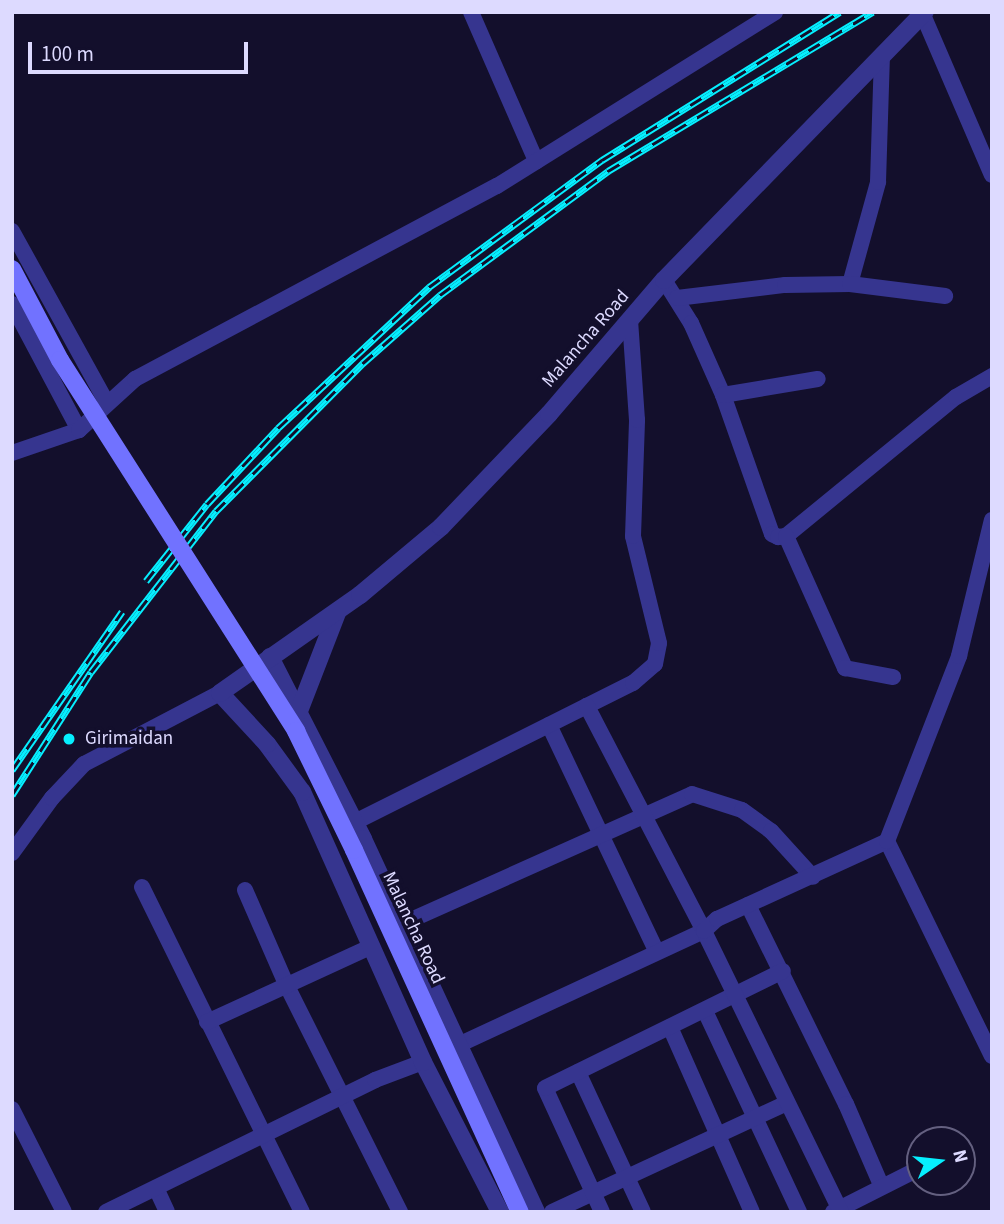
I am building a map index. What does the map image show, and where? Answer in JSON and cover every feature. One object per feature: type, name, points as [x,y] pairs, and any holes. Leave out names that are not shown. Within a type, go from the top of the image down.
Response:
[{"type":"main road","name":"Malancha Road","points":[[12,269],[60,360],[106,438],[289,719],[354,850],[520,1212]]},
{"type":"street","points":[[471,12],[536,161]]},
{"type":"street","points":[[12,453],[79,430],[106,401],[135,379],[536,161],[775,12]]},
{"type":"street","points":[[924,13],[992,175]]},
{"type":"street","name":"Malancha Road","points":[[219,693],[339,610],[441,527],[549,414],[664,280],[924,13]]},
{"type":"street","points":[[850,284],[878,182],[882,56]]},
{"type":"street","points":[[12,231],[106,401]]},
{"type":"street","points":[[664,280],[677,298],[723,395],[772,534],[786,536],[956,397],[992,376]]},
{"type":"street","points":[[677,298],[785,285],[850,284],[945,296]]},
{"type":"street","points":[[12,304],[79,430]]},
{"type":"street","points":[[355,822],[587,706],[649,672],[659,654],[634,545],[637,407],[631,319]]},
{"type":"street","points":[[723,395],[818,379]]},
{"type":"street","points":[[456,1045],[704,931],[706,925],[887,841],[959,656],[992,520]]},
{"type":"street","points":[[786,536],[845,668],[893,677]]},
{"type":"street","points":[[299,711],[339,610]]},
{"type":"street","points":[[270,657],[355,822],[456,1045],[536,1212]]},
{"type":"street","points":[[12,853],[84,764],[219,693],[268,744],[303,792],[423,1062],[499,1212]]},
{"type":"street","points":[[587,706],[704,931],[733,997],[838,1211],[906,1175]]},
{"type":"street","points":[[549,725],[657,952]]},
{"type":"street","points":[[402,924],[677,798],[711,797],[742,810],[771,831],[813,877]]},
{"type":"street","points":[[887,841],[992,1056]]},
{"type":"street","points":[[142,887],[261,1136],[302,1212]]},
{"type":"street","points":[[245,890],[287,986],[400,1212]]},
{"type":"street","points":[[748,905],[783,971],[882,1186]]},
{"type":"street","points":[[207,1023],[370,947]]},
{"type":"street","points":[[601,1212],[545,1088],[783,971]]},
{"type":"street","points":[[705,1010],[799,1212]]},
{"type":"street","points":[[670,1027],[752,1212]]},
{"type":"street","points":[[106,1212],[342,1097],[423,1062]]},
{"type":"street","points":[[578,1072],[643,1212]]},
{"type":"street","points":[[552,1212],[787,1103]]},
{"type":"street","points":[[12,1109],[64,1212]]},
{"type":"street","points":[[156,1188],[167,1212]]},
{"type":"railway","points":[[146,581],[207,504],[278,428],[429,287],[602,160],[840,12]]},
{"type":"railway","points":[[12,795],[91,672],[216,511],[363,363],[440,295],[608,171],[873,12]]},
{"type":"railway","points":[[12,770],[122,612]]},
{"type":"place","name":"Girimaidan","points":[[69,739]]}]
